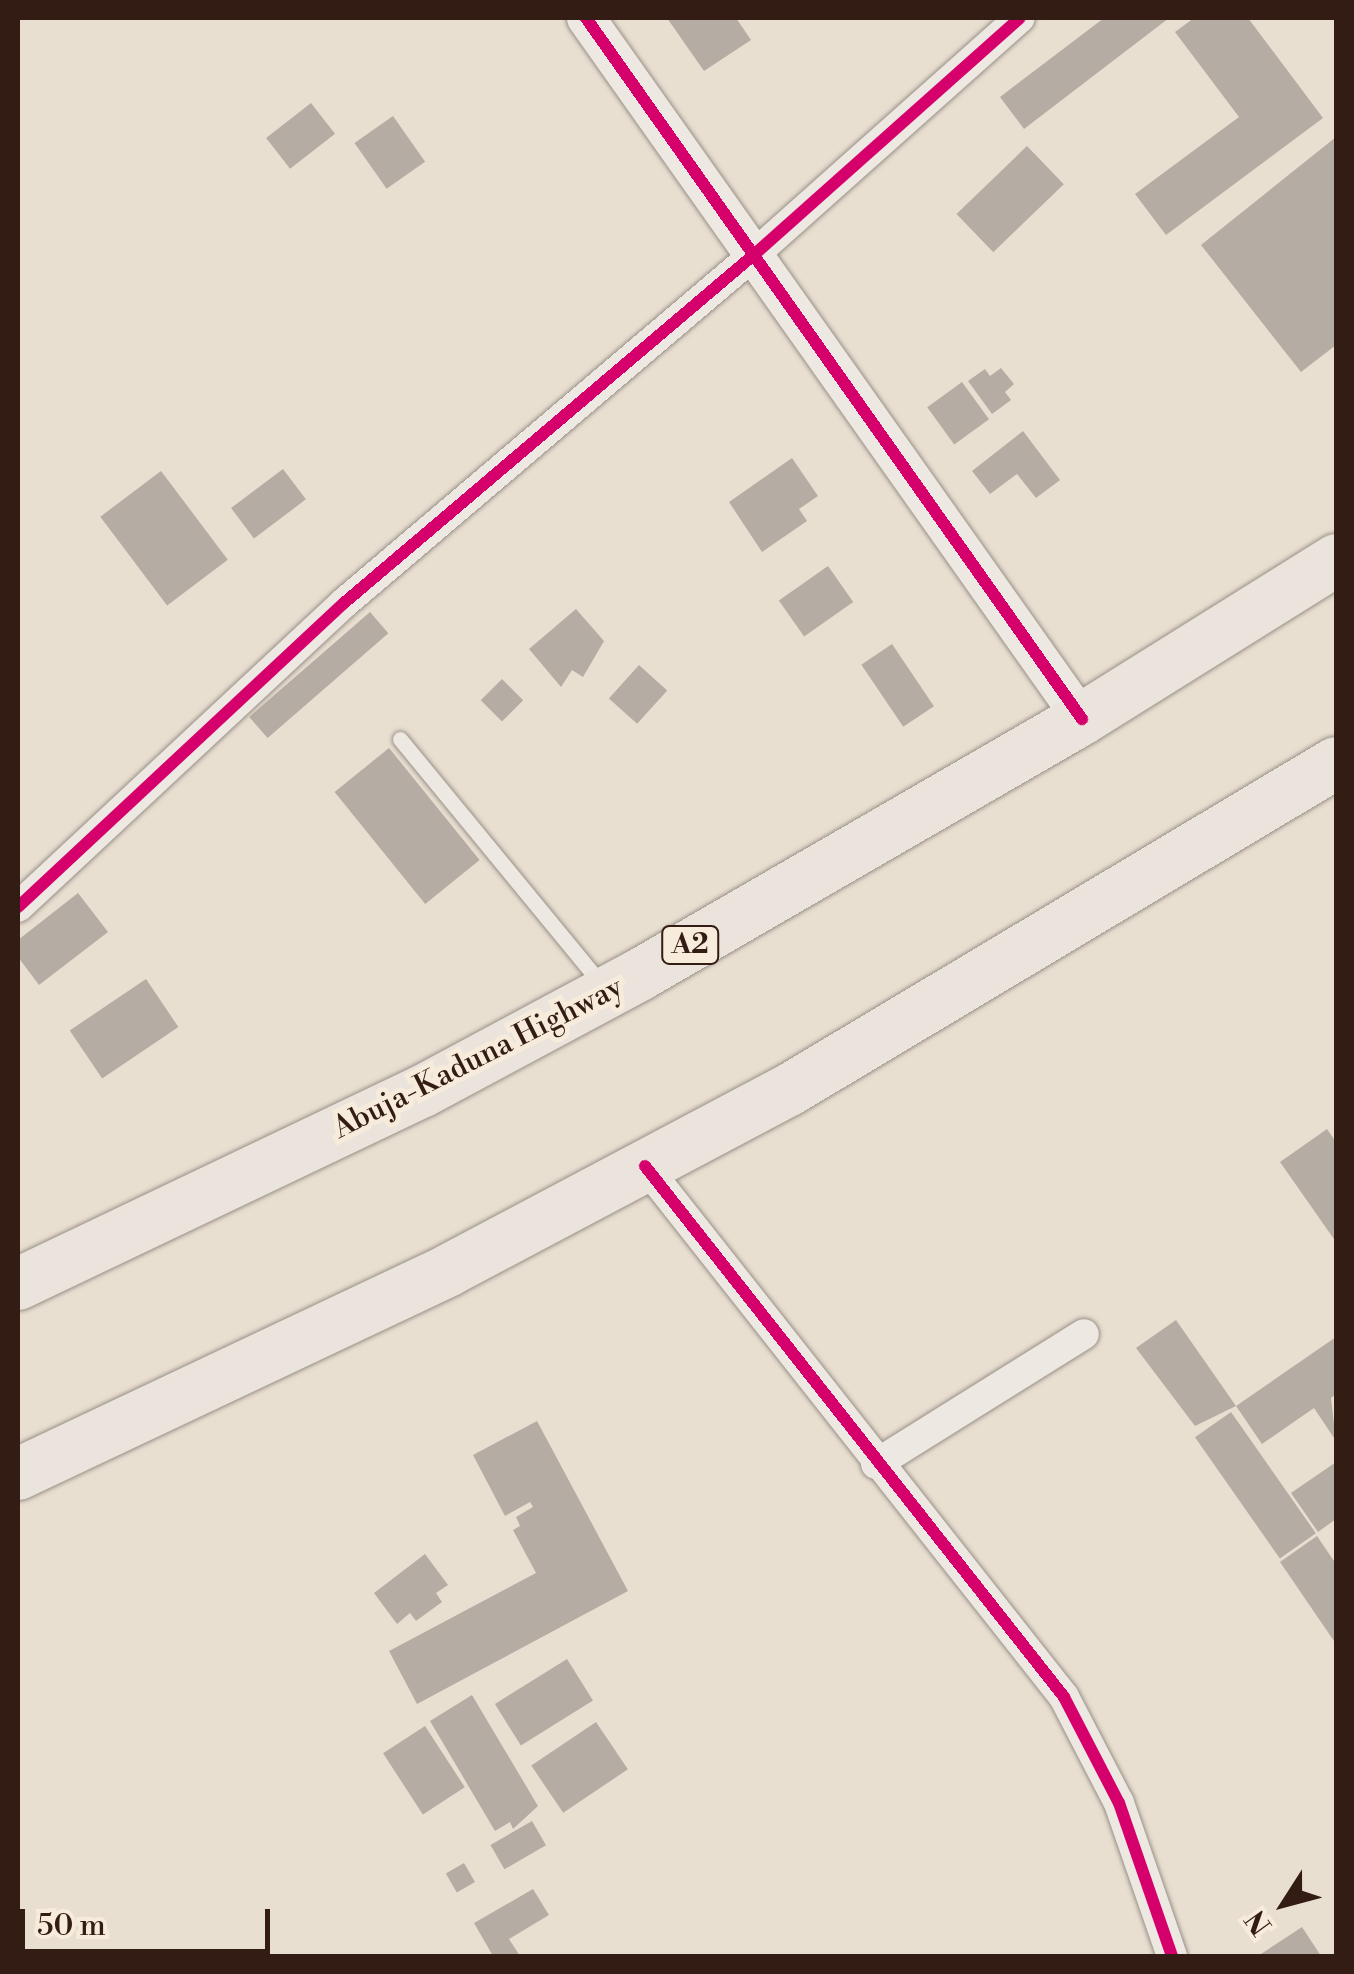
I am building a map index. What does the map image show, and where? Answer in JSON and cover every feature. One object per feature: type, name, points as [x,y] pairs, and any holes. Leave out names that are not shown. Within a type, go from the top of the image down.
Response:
[{"type":"highway","name":"Abuja-Kaduna Highway","points":[[18,1284],[423,1091],[607,992],[1082,719],[1336,560]]},
{"type":"highway","points":[[18,1474],[449,1270],[788,1090],[1336,763]]},
{"type":"street","points":[[586,18],[756,253],[1082,719]]},
{"type":"street","points":[[18,907],[344,602],[756,253],[1020,18]]},
{"type":"street","points":[[645,1166],[876,1464],[1064,1697],[1119,1802],[1172,1956]]},
{"type":"street","points":[[876,1464],[1084,1334]]},
{"type":"lane","points":[[400,739],[607,992]]},
{"type":"building","points":[[667,18],[736,18],[751,40],[704,71]]},
{"type":"building","points":[[1104,18],[1169,18],[1024,129],[1000,97]]},
{"type":"building","points":[[1194,18],[1248,18],[1323,118],[1166,235],[1135,194],[1239,117],[1175,32]]},
{"type":"building","points":[[311,103],[335,134],[290,169],[266,138]]},
{"type":"building","points":[[393,116],[425,162],[387,189],[354,143]]},
{"type":"building","points":[[1336,137],[1336,345],[1301,372],[1201,245]]},
{"type":"building","points":[[1027,146],[1064,184],[993,252],[957,214]]},
{"type":"building","points":[[1001,368],[1014,384],[1005,392],[1011,400],[992,414],[968,381],[985,369],[990,376]]},
{"type":"building","points":[[962,382],[989,419],[954,444],[927,407]]},
{"type":"building","points":[[1023,431],[1060,480],[1036,498],[1017,474],[990,494],[972,471]]},
{"type":"building","points":[[792,458],[818,496],[799,509],[807,521],[762,552],[729,502]]},
{"type":"building","points":[[283,469],[306,499],[254,538],[231,508]]},
{"type":"building","points":[[161,471],[228,560],[167,605],[100,517]]},
{"type":"building","points":[[828,566],[853,602],[804,636],[779,600]]},
{"type":"building","points":[[576,609],[604,641],[583,677],[572,670],[561,687],[529,649]]},
{"type":"building","points":[[370,612],[388,633],[268,738],[249,717]]},
{"type":"building","points":[[892,644],[934,706],[903,727],[861,665]]},
{"type":"building","points":[[639,665],[667,690],[637,724],[609,698]]},
{"type":"building","points":[[502,679],[523,700],[502,721],[481,700]]},
{"type":"building","points":[[389,748],[480,860],[425,904],[335,792]]},
{"type":"building","points":[[78,893],[108,932],[39,985],[18,957],[18,940]]},
{"type":"building","points":[[146,979],[178,1027],[102,1079],[70,1030]]},
{"type":"building","points":[[1327,1129],[1336,1142],[1336,1242],[1280,1162]]},
{"type":"building","points":[[1176,1320],[1236,1406],[1195,1426],[1136,1348]]},
{"type":"building","points":[[1336,1337],[1336,1394],[1331,1398],[1336,1441],[1314,1408],[1262,1444],[1236,1406]]},
{"type":"building","points":[[1231,1412],[1316,1533],[1280,1558],[1195,1437]]},
{"type":"building","points":[[537,1421],[628,1591],[417,1704],[389,1651],[536,1573],[513,1530],[520,1526],[516,1517],[533,1507],[530,1502],[505,1516],[473,1455]]},
{"type":"building","points":[[1336,1462],[1336,1519],[1318,1532],[1291,1493]]},
{"type":"building","points":[[1317,1536],[1336,1564],[1336,1644],[1280,1562]]},
{"type":"building","points":[[425,1554],[448,1585],[436,1593],[442,1602],[416,1621],[410,1613],[397,1624],[374,1593]]},
{"type":"building","points":[[567,1659],[593,1701],[521,1746],[495,1704]]},
{"type":"building","points":[[472,1695],[538,1806],[513,1829],[510,1822],[495,1831],[430,1721]]},
{"type":"building","points":[[596,1722],[628,1769],[563,1813],[531,1766]]},
{"type":"building","points":[[425,1726],[465,1787],[423,1814],[383,1753]]},
{"type":"building","points":[[532,1821],[546,1845],[504,1869],[490,1845]]},
{"type":"building","points":[[464,1863],[475,1882],[457,1893],[446,1874]]},
{"type":"building","points":[[533,1889],[549,1915],[509,1939],[520,1956],[493,1956],[474,1923]]},
{"type":"building","points":[[1302,1927],[1321,1956],[1258,1956]]},
{"type":"cycle path","points":[[586,18],[1082,719]]},
{"type":"cycle path","points":[[18,907],[344,603],[756,253],[1020,18]]},
{"type":"cycle path","points":[[645,1166],[1064,1697],[1119,1803],[1172,1956]]}]
